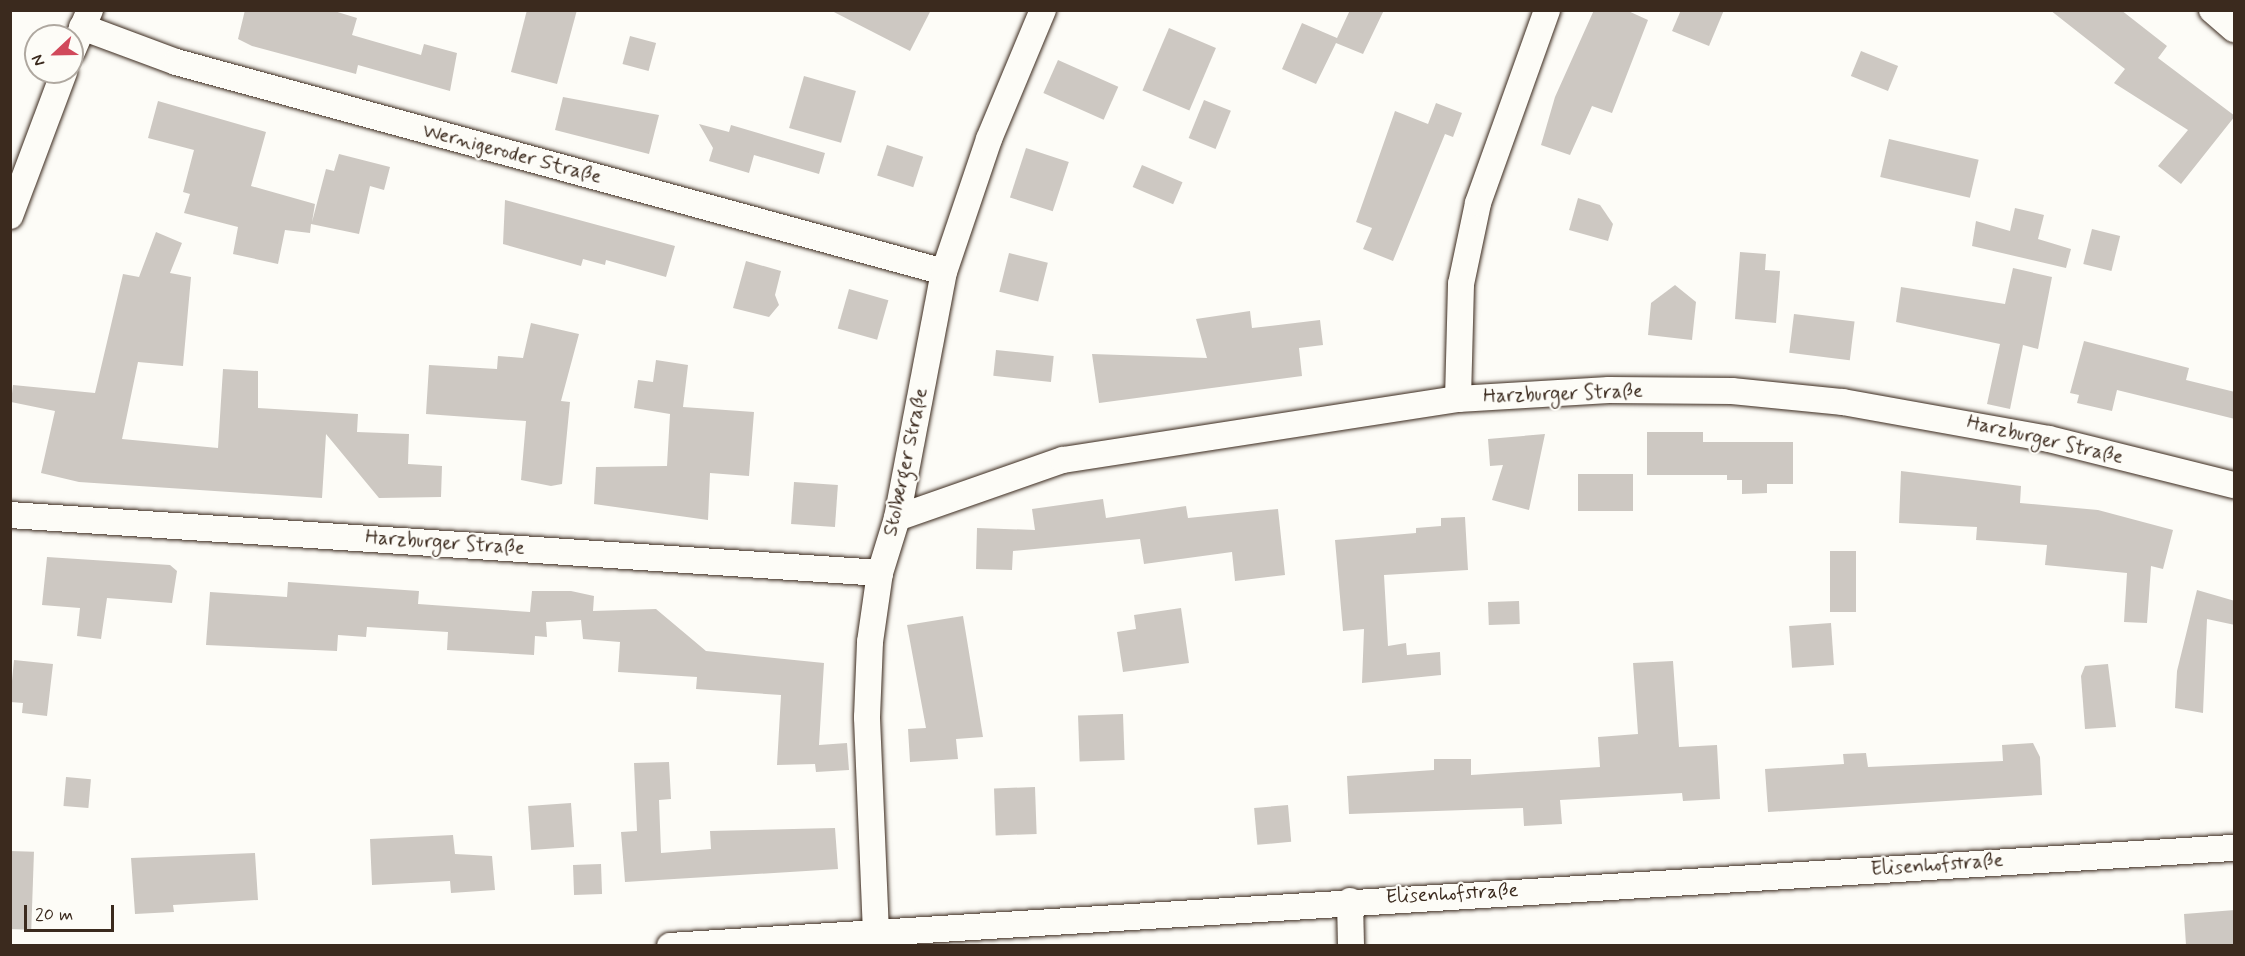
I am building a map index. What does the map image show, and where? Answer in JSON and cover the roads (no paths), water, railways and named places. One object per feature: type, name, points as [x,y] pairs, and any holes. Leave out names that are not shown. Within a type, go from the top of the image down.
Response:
[{"type":"street","name":"Stolberger Straße","points":[[876,933],[867,717],[880,573],[897,518],[944,272],[989,139],[1043,10]]},
{"type":"street","points":[[1458,399],[1461,284],[1478,203],[1546,10]]},
{"type":"street","points":[[2212,10],[2235,29]]},
{"type":"street","name":"Wernigeroder Straße","points":[[86,19],[176,62],[944,272]]},
{"type":"street","points":[[10,216],[60,84]]},
{"type":"street","name":"Harzburger Straße","points":[[897,518],[1063,460],[1458,399],[1666,390],[1843,402],[2049,438],[2235,484]]},
{"type":"street","name":"Harzburger Straße","points":[[10,515],[880,573]]},
{"type":"street","name":"Elisenhofstraße","points":[[670,945],[876,933],[957,936],[1350,901],[2235,848]]},
{"type":"street","points":[[1350,901],[1351,945]]}]
